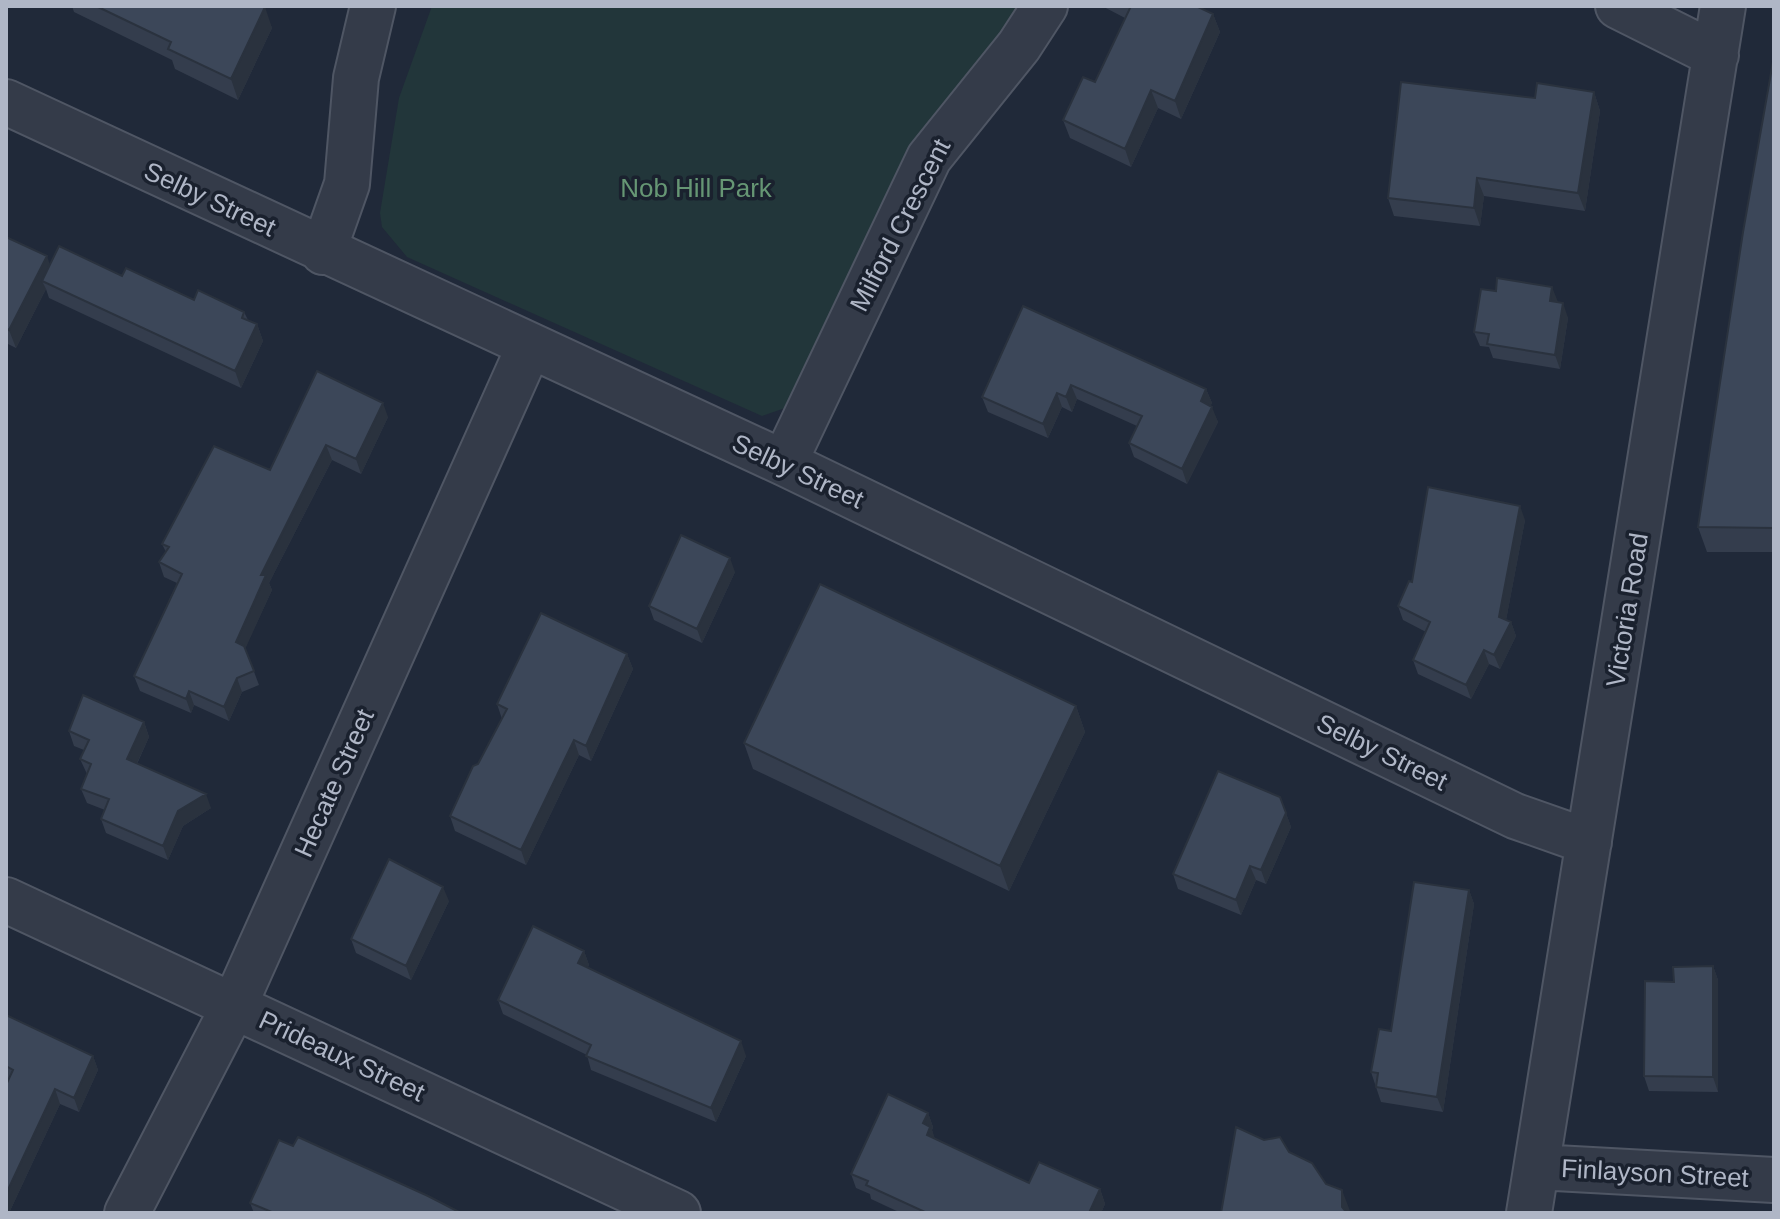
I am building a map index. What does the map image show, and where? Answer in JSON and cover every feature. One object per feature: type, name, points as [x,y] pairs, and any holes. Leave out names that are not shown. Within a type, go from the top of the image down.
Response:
[{"type":"street","points":[[323,252],[347,184],[356,78],[373,6]]},
{"type":"street","name":"Milford Crescent","points":[[784,463],[929,158],[1019,46],[1045,6]]},
{"type":"street","points":[[1618,6],[1716,55]]},
{"type":"street","name":"Victoria Road","points":[[1529,1213],[1723,6]]},
{"type":"street","name":"Selby Street","points":[[6,102],[323,252],[784,463],[1515,816],[1589,842]]},
{"type":"street","name":"Hecate Street","points":[[127,1213],[234,1006],[529,347]]},
{"type":"street","name":"Prideaux Street","points":[[6,900],[678,1213]]},
{"type":"street","name":"Finlayson Street","points":[[1537,1167],[1774,1180]]},
{"type":"green space","name":"Nob Hill Park","points":[[432,6],[1028,6],[928,137],[785,408],[762,416],[407,257],[382,227],[380,213],[399,98]]},
{"type":"building","points":[[96,6],[265,7],[231,79],[168,49],[171,42]]},
{"type":"building","points":[[1131,6],[1196,6],[1213,14],[1175,101],[1151,90],[1125,149],[1063,120],[1083,77],[1095,82]]},
{"type":"building","points":[[1774,56],[1774,528],[1698,527],[1743,232]]},
{"type":"building","points":[[1401,82],[1535,98],[1537,83],[1594,92],[1578,193],[1477,178],[1474,208],[1388,198]]},
{"type":"building","points":[[6,237],[47,256],[9,330],[6,328]]},
{"type":"building","points":[[59,246],[122,276],[126,268],[194,300],[198,290],[244,312],[242,318],[257,324],[235,371],[42,281]]},
{"type":"building","points":[[1497,278],[1552,287],[1550,301],[1563,303],[1555,355],[1487,344],[1489,334],[1474,332],[1481,289],[1496,291]]},
{"type":"building","points":[[1023,306],[1206,389],[1201,401],[1212,407],[1182,469],[1129,443],[1142,416],[1071,385],[1066,397],[1057,393],[1043,424],[982,397]]},
{"type":"building","points":[[317,371],[383,403],[356,459],[326,445],[261,575],[266,575],[236,642],[244,646],[254,671],[237,678],[224,707],[189,691],[186,699],[134,676],[182,574],[159,562],[169,547],[162,544],[214,446],[270,470]]},
{"type":"building","points":[[1428,487],[1520,506],[1499,617],[1511,622],[1494,655],[1484,650],[1466,685],[1413,660],[1430,622],[1398,606],[1409,581],[1412,582]]},
{"type":"building","points":[[681,535],[730,558],[697,629],[649,606]]},
{"type":"building","points":[[820,584],[1076,706],[1000,866],[744,743]]},
{"type":"building","points":[[541,613],[627,654],[586,746],[574,740],[521,850],[450,816],[473,766],[478,764],[507,709],[497,704]]},
{"type":"building","points":[[83,695],[144,722],[127,759],[206,794],[178,811],[163,846],[101,819],[109,799],[81,789],[91,764],[80,759],[89,740],[69,731]]},
{"type":"building","points":[[1218,771],[1280,797],[1286,813],[1261,870],[1250,866],[1236,900],[1173,874]]},
{"type":"building","points":[[389,859],[443,887],[406,966],[351,939]]},
{"type":"building","points":[[1414,882],[1469,890],[1437,1097],[1376,1087],[1378,1073],[1371,1072],[1379,1029],[1391,1031]]},
{"type":"building","points":[[533,926],[584,951],[578,963],[741,1041],[711,1108],[586,1056],[591,1045],[498,1000]]},
{"type":"building","points":[[1713,966],[1713,1077],[1644,1076],[1645,981],[1674,982],[1673,967]]},
{"type":"building","points":[[6,1015],[93,1056],[74,1098],[55,1089],[6,1194],[6,1085],[13,1070],[6,1066]]},
{"type":"building","points":[[888,1094],[928,1113],[923,1123],[930,1127],[927,1135],[1029,1183],[1039,1162],[1100,1189],[1089,1213],[927,1213],[866,1185],[868,1181],[851,1174]]},
{"type":"building","points":[[1236,1127],[1264,1140],[1280,1137],[1289,1152],[1312,1163],[1326,1184],[1342,1190],[1342,1207],[1347,1213],[1221,1213]]},
{"type":"building","points":[[298,1137],[461,1213],[274,1213],[250,1203],[279,1140],[293,1146]]}]
